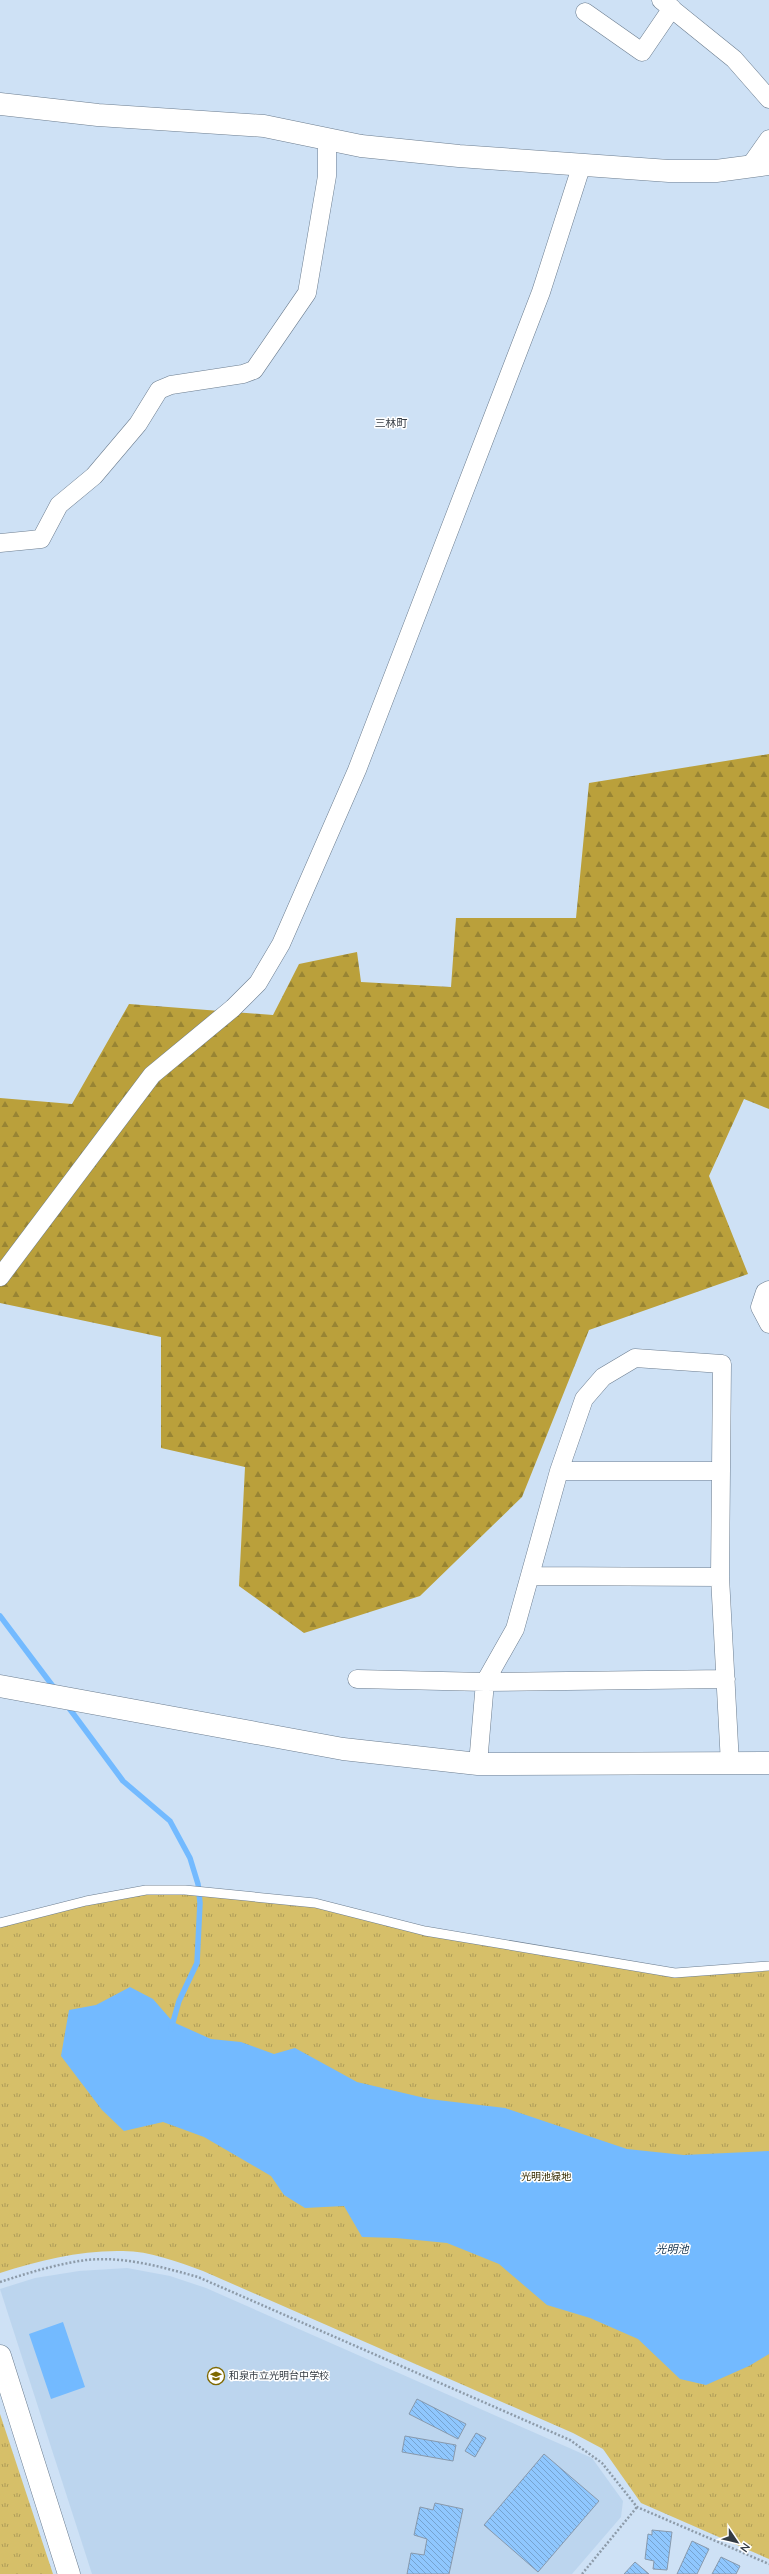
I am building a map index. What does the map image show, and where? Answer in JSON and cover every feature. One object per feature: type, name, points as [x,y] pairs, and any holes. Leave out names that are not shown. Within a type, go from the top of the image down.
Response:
[{"type":"street","points":[[585,12],[642,52],[666,4],[734,59],[769,99]]},
{"type":"street","points":[[0,104],[98,115],[264,126],[327,141],[459,156],[669,171],[716,171],[760,165],[769,139]]},
{"type":"street","points":[[0,543],[41,539],[59,505],[94,476],[138,424],[159,390],[171,385],[243,374],[254,370],[307,293],[327,176],[327,141]]},
{"type":"street","points":[[0,1277],[152,1075],[234,1008],[258,983],[281,944],[357,770],[527,330],[582,164]]},
{"type":"street","points":[[769,1290],[765,1292],[760,1307],[769,1324]]},
{"type":"street","points":[[478,1764],[486,1682],[515,1629],[532,1576],[559,1471],[584,1399],[603,1377],[635,1358],[722,1364],[720,1577],[730,1764]]},
{"type":"street","points":[[559,1471],[721,1471]]},
{"type":"street","points":[[532,1576],[720,1577]]},
{"type":"street","points":[[357,1679],[486,1682],[726,1679]]},
{"type":"street","points":[[0,1686],[343,1749],[478,1764],[769,1763]]},
{"type":"street","points":[[0,2356],[69,2574]]},
{"type":"lane","points":[[0,1923],[113,1896],[146,1890],[185,1890],[315,1903],[425,1931],[675,1973],[769,1966]]},
{"type":"path","points":[[0,2282],[45,2268],[87,2260],[121,2260],[164,2267],[198,2277],[570,2440],[602,2463],[637,2508],[769,2564]]},
{"type":"path","points":[[582,2574],[637,2508]]},
{"type":"shaded area","name":"和泉市立光明台中学校","points":[[127,2268],[170,2276],[206,2288],[592,2458],[623,2501],[621,2517],[572,2574],[92,2574],[0,2289],[35,2278],[79,2271]]},
{"type":"green space","points":[[769,754],[769,1109],[744,1099],[709,1176],[748,1274],[589,1330],[522,1497],[420,1596],[304,1633],[239,1586],[245,1467],[161,1448],[161,1337],[0,1303],[0,1098],[72,1104],[129,1004],[273,1015],[299,964],[357,952],[361,982],[451,987],[456,918],[576,918],[589,783]]},
{"type":"green space","name":"光明池緑地","points":[[146,1890],[315,1903],[425,1931],[675,1973],[769,1966],[769,2559],[641,2503],[603,2449],[573,2433],[203,2271],[154,2255],[133,2251],[107,2251],[61,2257],[0,2273],[0,1923]]},
{"type":"green space","points":[[0,2414],[53,2574],[0,2574]]},
{"type":"water","name":"光明池","points":[[130,1987],[153,1999],[173,2022],[211,2039],[241,2042],[274,2054],[295,2048],[357,2082],[429,2099],[505,2108],[627,2149],[684,2155],[769,2151],[769,2354],[749,2366],[706,2385],[680,2379],[638,2339],[590,2318],[547,2305],[499,2264],[447,2243],[396,2238],[362,2237],[344,2206],[305,2208],[284,2195],[271,2176],[204,2137],[163,2122],[124,2131],[102,2110],[61,2056],[69,2010],[96,2005]]},
{"type":"water","points":[[63,2322],[85,2387],[51,2399],[29,2334]]},
{"type":"building","points":[[417,2399],[466,2424],[458,2439],[409,2414]]},
{"type":"building","points":[[476,2433],[486,2438],[475,2457],[465,2451]]},
{"type":"building","points":[[405,2436],[456,2445],[453,2461],[402,2452]]},
{"type":"building","points":[[544,2454],[599,2501],[538,2572],[484,2525]]},
{"type":"building","points":[[435,2503],[463,2509],[449,2574],[407,2574],[411,2553],[424,2555],[427,2539],[414,2535],[420,2507],[433,2510]]},
{"type":"building","points":[[652,2530],[672,2532],[667,2570],[653,2569],[654,2561],[645,2559],[648,2534],[652,2535]]},
{"type":"building","points":[[692,2541],[709,2549],[697,2574],[677,2574]]},
{"type":"building","points":[[721,2557],[740,2566],[736,2574],[712,2574]]},
{"type":"building","points":[[635,2562],[649,2574],[624,2574]]},
{"type":"waterway","points":[[0,1616],[55,1689]]},
{"type":"waterway","points":[[66,1704],[123,1781],[170,1821],[190,1858],[198,1884],[200,1903],[197,1963],[179,2001],[171,2029]]},
{"type":"place","name":"和泉市立光明台中学校","points":[[216,2376]]},
{"type":"district","name":"三林町","points":[[391,423]]}]
